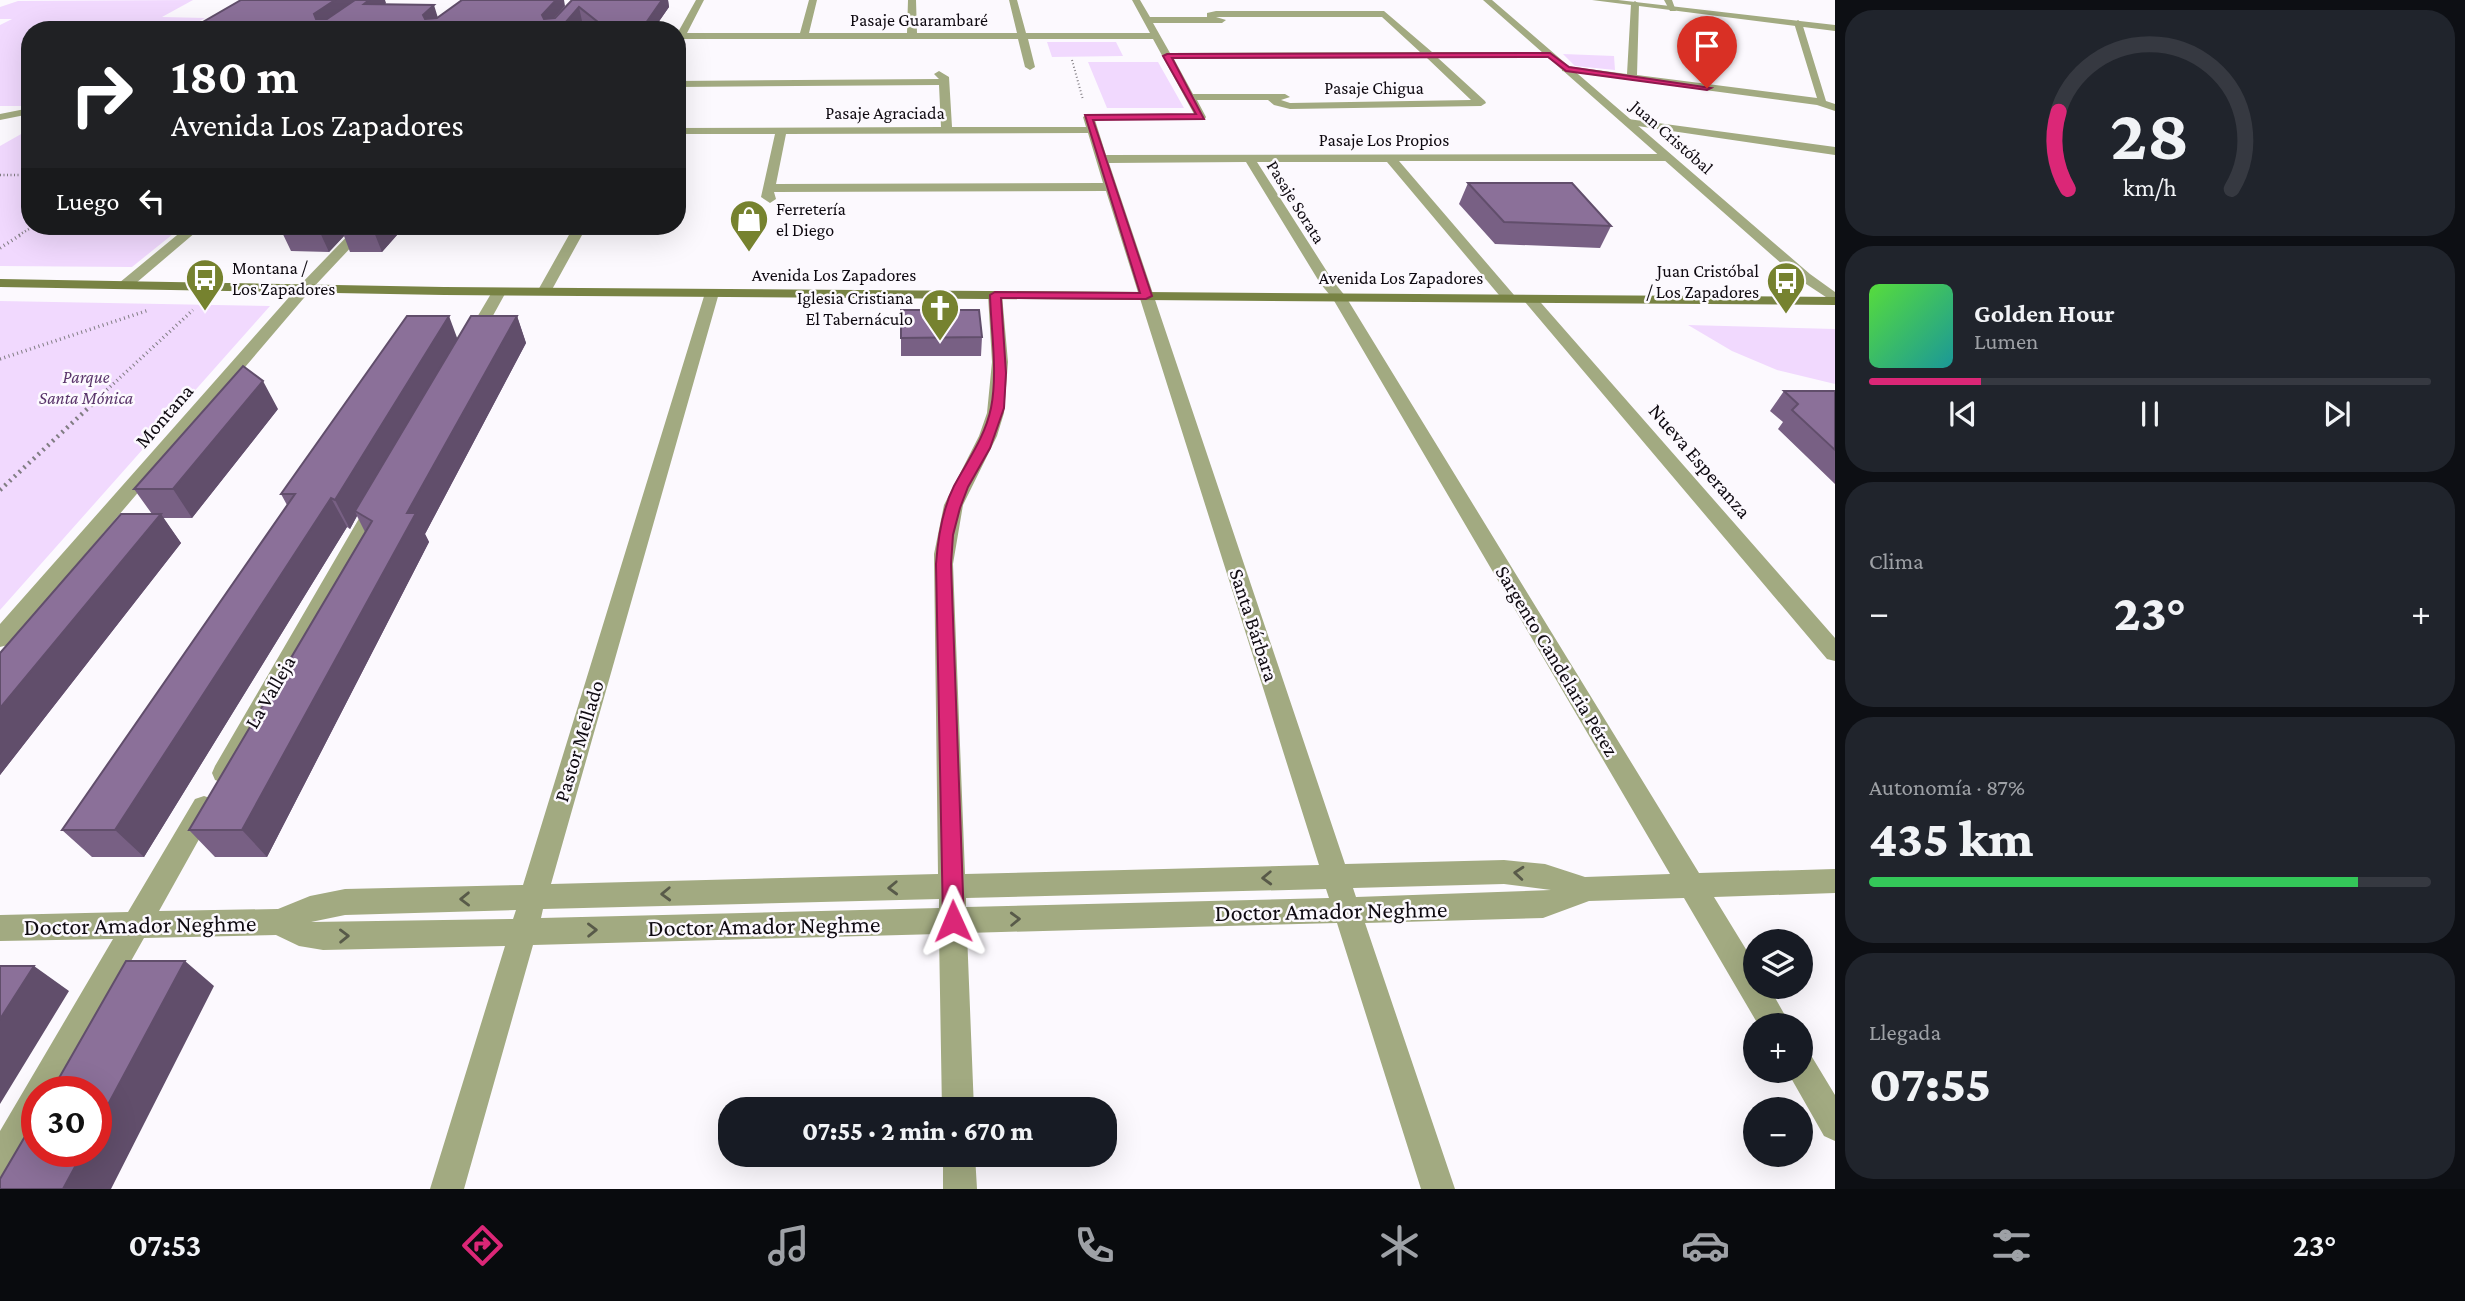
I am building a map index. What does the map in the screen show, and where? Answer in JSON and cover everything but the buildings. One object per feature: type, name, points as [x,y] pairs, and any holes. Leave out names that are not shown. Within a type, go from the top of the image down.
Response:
[{"type":"main road","name":"Avenida Los Zapadores","points":[[0,283],[499,292],[1835,300]]},
{"type":"street","points":[[686,27],[700,0]]},
{"type":"street","points":[[804,36],[813,0]]},
{"type":"street","points":[[912,0],[912,36]]},
{"type":"street","points":[[1013,0],[1030,67]]},
{"type":"street","points":[[1136,0],[1190,97]]},
{"type":"street","name":"Juan Cristóbal","points":[[1487,0],[1835,300]]},
{"type":"street","points":[[1596,0],[1670,4],[1835,27]]},
{"type":"street","points":[[1632,78],[1635,4]]},
{"type":"street","points":[[1147,20],[1385,16],[1429,55]]},
{"type":"street","points":[[1798,23],[1822,99],[1819,102]]},
{"type":"street","name":"Pasaje Guarambaré","points":[[686,40],[804,36],[1156,36]]},
{"type":"street","name":"Pasaje Chigua","points":[[1190,97],[1271,97],[1278,103],[1290,106],[1478,100],[1429,55]]},
{"type":"street","points":[[1167,56],[1550,55]]},
{"type":"street","points":[[1566,69],[1819,102],[1835,108]]},
{"type":"street","points":[[686,83],[945,82],[947,130]]},
{"type":"street","name":"Pasaje Agraciada","points":[[686,131],[947,130],[1201,117],[1190,97]]},
{"type":"street","points":[[0,117],[21,113]]},
{"type":"street","points":[[1628,122],[1835,151]]},
{"type":"street","name":"Santa Bárbara","points":[[1090,124],[1438,1189]]},
{"type":"street","points":[[781,131],[769,188],[1111,187]]},
{"type":"street","name":"Pasaje Los Propios","points":[[1101,159],[1667,157]]},
{"type":"street","name":"Pasaje Sorata","points":[[1249,158],[1327,283],[1339,297]]},
{"type":"street","points":[[1390,158],[1509,298]]},
{"type":"street","points":[[124,286],[185,235]]},
{"type":"street","name":"Montana","points":[[0,639],[304,289],[355,235]]},
{"type":"street","points":[[544,292],[575,235]]},
{"type":"street","points":[[460,360],[499,292]]},
{"type":"street","name":"Pastor Mellado","points":[[447,1189],[712,293]]},
{"type":"street","points":[[958,1097],[945,544],[952,508],[960,487],[984,448],[997,408],[1000,373],[995,295]]},
{"type":"street","name":"Sargento Candelaria Pérez","points":[[1339,297],[1768,1013]]},
{"type":"street","name":"Nueva Esperanza","points":[[1530,299],[1835,653]]},
{"type":"street","name":"La Valleja","points":[[49,1076],[392,479]]},
{"type":"street","name":"Doctor Amador Neghme","points":[[0,928],[279,922],[310,909],[345,902],[1336,876],[1504,872],[1545,876],[1585,889],[1835,881]]},
{"type":"street","name":"Doctor Amador Neghme","points":[[279,922],[299,933],[323,937],[523,932],[1544,905],[1573,896],[1585,889]]},
{"type":"street","points":[[1810,1083],[1835,1125]]},
{"type":"street","points":[[0,1162],[21,1126]]},
{"type":"street","points":[[959,1167],[960,1189]]},
{"type":"path","points":[[1072,60],[1090,124]]},
{"type":"path","points":[[0,174],[21,175]]},
{"type":"path","points":[[0,248],[21,234]]},
{"type":"path","points":[[0,490],[216,288]]},
{"type":"path","points":[[0,359],[153,309]]},
{"type":"green space","points":[[193,0],[162,17],[205,18],[200,21],[21,21],[21,106],[0,106],[0,25],[12,19],[0,19],[0,7],[18,1]]},
{"type":"green space","points":[[1047,42],[1116,42],[1123,56],[1052,57]]},
{"type":"green space","points":[[1563,54],[1614,56],[1615,70],[1575,66]]},
{"type":"green space","points":[[1088,62],[1158,62],[1184,108],[1107,108]]},
{"type":"green space","points":[[21,134],[21,235],[172,235],[132,267],[0,266],[0,146]]},
{"type":"green space","name":"Parque Santa Mónica","points":[[0,301],[270,306],[0,610]]},
{"type":"green space","points":[[1688,325],[1835,329],[1835,384],[1777,370],[1732,351]]},
{"type":"place","name":"Ferretería el Diego","points":[[749,253]]},
{"type":"place","name":"Montana / Los Zapadores","points":[[205,312]]},
{"type":"place","name":"Juan Cristóbal / Los Zapadores","points":[[1786,315]]},
{"type":"place","name":"Iglesia Cristiana El Tabernáculo","points":[[940,342]]},
{"type":"route","points":[[953,921],[943,564],[952,508],[960,487],[984,448],[997,408],[1000,373],[995,295],[1146,296],[1088,117],[1201,117],[1167,56],[1550,55],[1566,69],[1707,88]]}]
